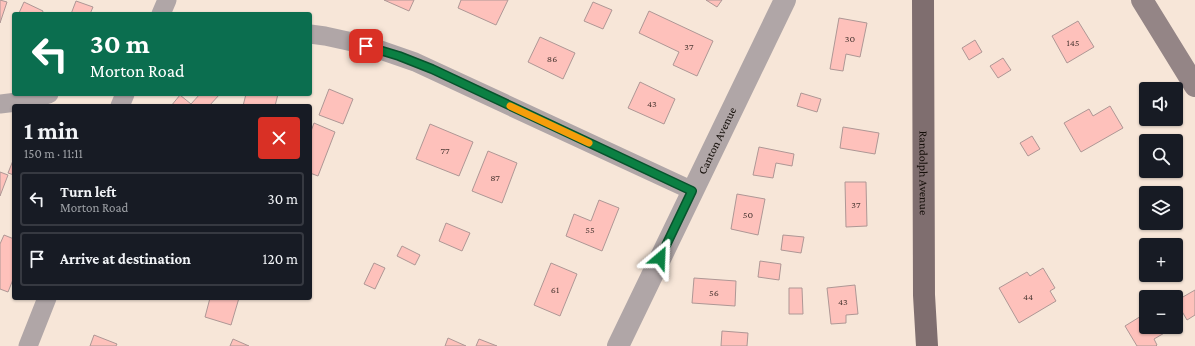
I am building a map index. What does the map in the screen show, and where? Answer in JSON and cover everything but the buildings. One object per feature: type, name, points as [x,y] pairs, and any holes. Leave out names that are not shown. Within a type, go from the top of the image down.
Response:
[{"type":"main road","name":"Randolph Avenue","points":[[923,0],[924,288],[927,346]]},
{"type":"main road","points":[[1142,0],[1195,86]]},
{"type":"street","points":[[162,12],[167,0]]},
{"type":"street","name":"Canton Avenue","points":[[618,346],[785,0]]},
{"type":"street","points":[[312,34],[326,36],[366,46],[415,62],[692,191]]},
{"type":"street","points":[[0,104],[25,101],[42,96]]},
{"type":"street","points":[[28,346],[46,300]]},
{"type":"slow traffic","points":[[510,106],[589,143]]},
{"type":"route","points":[[366,46],[399,56],[432,69],[692,191],[660,258]]}]
